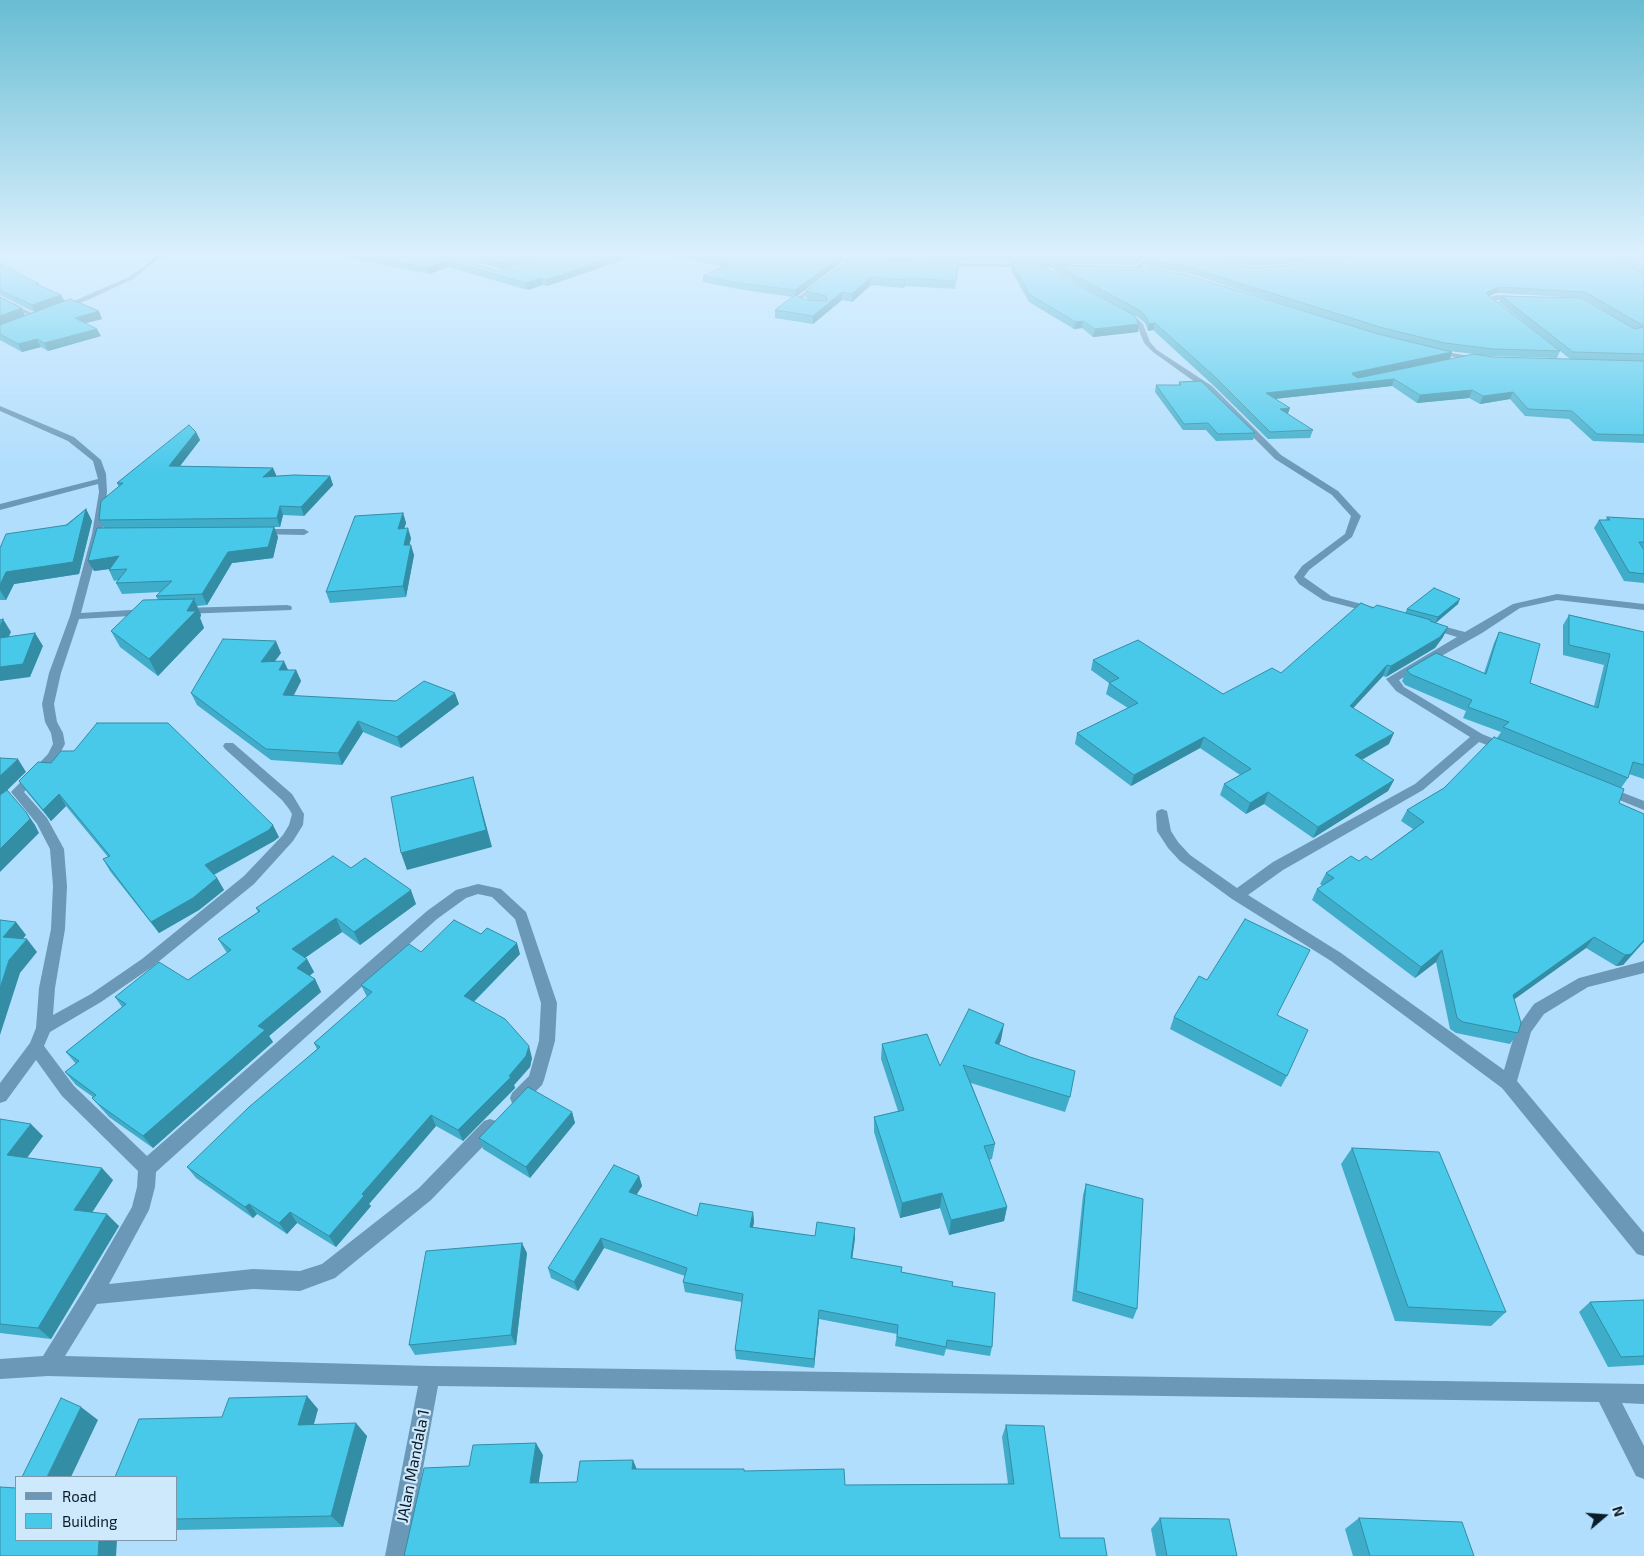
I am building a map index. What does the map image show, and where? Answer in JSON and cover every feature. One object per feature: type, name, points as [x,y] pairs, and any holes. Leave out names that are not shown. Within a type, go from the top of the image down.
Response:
[{"type":"street","points":[[1141,327],[1147,343],[1155,351],[1209,388],[1278,457],[1335,493],[1356,516],[1349,535],[1304,568],[1299,577],[1303,582],[1327,598],[1383,613]]},
{"type":"street","points":[[1425,350],[1482,360]]},
{"type":"street","points":[[1450,362],[1468,359]]},
{"type":"street","points":[[0,408],[71,439],[97,460],[103,480],[102,534],[55,673],[48,704],[51,722],[57,733],[59,744],[57,750],[6,802]]},
{"type":"street","points":[[0,507],[103,480]]},
{"type":"street","points":[[245,532],[304,532]]},
{"type":"street","points":[[1515,753],[1478,738],[1400,689],[1392,679],[1478,631],[1517,606],[1556,597],[1644,607]]},
{"type":"street","points":[[75,616],[105,613],[287,608]]},
{"type":"street","points":[[1420,623],[1466,636]]},
{"type":"street","points":[[1237,894],[1278,866],[1419,787],[1478,738]]},
{"type":"street","points":[[44,1028],[96,998],[147,963],[249,880],[288,838],[296,824],[298,814],[295,807],[287,797],[229,746]]},
{"type":"street","points":[[1598,787],[1644,806]]},
{"type":"street","points":[[0,1096],[36,1047],[44,1028],[47,988],[58,929],[60,886],[57,849],[42,821],[17,792]]},
{"type":"street","points":[[1162,814],[1164,831],[1185,858],[1237,894],[1336,957],[1508,1083],[1644,1247]]},
{"type":"street","points":[[48,1366],[92,1295],[140,1210],[146,1187],[148,1168],[432,915],[461,894],[478,889],[496,893],[521,916],[549,1003],[547,1041],[536,1080],[425,1194],[328,1271],[300,1280],[253,1279],[92,1295]]},
{"type":"street","points":[[1508,1083],[1524,1029],[1539,1009],[1584,982],[1644,967]]},
{"type":"street","points":[[36,1047],[68,1091],[148,1168]]},
{"type":"street","points":[[0,1369],[48,1366],[430,1376],[1644,1394]]},
{"type":"street","name":"JAlan Mandala 1","points":[[396,1556],[430,1376]]},
{"type":"street","points":[[1605,1392],[1644,1468]]},
{"type":"building","points":[[0,327],[92,327],[97,329],[44,343],[37,339],[18,344],[0,334]]},
{"type":"building","points":[[1091,327],[1116,327],[1095,329]]},
{"type":"building","points":[[1159,327],[1354,327],[1452,352],[1352,373],[1358,378],[1474,354],[1493,357],[1644,361],[1644,435],[1597,434],[1572,411],[1528,409],[1513,392],[1483,396],[1472,390],[1420,395],[1394,379],[1266,393],[1290,408],[1280,409],[1313,430],[1270,432],[1215,377]]},
{"type":"building","points":[[1379,327],[1529,327],[1560,351],[1493,349],[1445,343]]},
{"type":"building","points":[[1540,327],[1631,327],[1635,329],[1643,327],[1644,354],[1573,352]]},
{"type":"building","points":[[1201,381],[1255,433],[1218,434],[1208,423],[1184,424],[1156,385],[1181,385],[1179,382]]},
{"type":"building","points":[[189,425],[196,432],[169,466],[273,468],[263,477],[294,475],[330,476],[301,507],[280,506],[277,518],[99,520],[101,501],[123,483],[117,483]]},
{"type":"building","points":[[86,509],[73,562],[6,572],[0,585],[0,548],[6,534],[67,525]]},
{"type":"building","points":[[403,513],[398,529],[408,528],[404,545],[411,545],[403,586],[326,592],[355,516]]},
{"type":"building","points":[[1607,517],[1644,519],[1644,542],[1639,542],[1644,550],[1644,574],[1629,572],[1599,520],[1610,520]]},
{"type":"building","points":[[274,527],[268,547],[228,552],[202,594],[156,596],[172,581],[116,583],[127,569],[109,570],[119,556],[88,561],[97,528]]},
{"type":"building","points":[[1434,588],[1460,599],[1438,617],[1407,609]]},
{"type":"building","points":[[194,599],[187,611],[196,611],[149,659],[111,631],[143,600]]},
{"type":"building","points":[[1361,603],[1373,608],[1377,605],[1431,620],[1448,627],[1440,637],[1391,666],[1387,665],[1350,706],[1394,733],[1355,755],[1394,780],[1318,827],[1268,792],[1250,803],[1224,784],[1251,769],[1204,737],[1134,775],[1077,733],[1138,703],[1109,683],[1119,678],[1093,660],[1138,640],[1223,694],[1272,668],[1281,673]]},
{"type":"building","points":[[1569,615],[1644,632],[1644,765],[1633,762],[1628,778],[1503,727],[1509,722],[1468,707],[1472,700],[1410,674],[1407,670],[1436,653],[1486,674],[1499,632],[1540,644],[1530,683],[1598,708],[1610,654],[1569,645]]},
{"type":"building","points":[[35,633],[23,664],[0,667],[0,638]]},
{"type":"building","points":[[223,639],[276,641],[261,662],[284,661],[279,670],[296,670],[283,695],[396,701],[424,681],[455,693],[397,737],[358,721],[338,753],[266,749],[191,693]]},
{"type":"building","points":[[97,723],[168,723],[273,825],[269,830],[205,865],[217,878],[193,898],[151,922],[103,859],[110,856],[59,794],[43,810],[19,781],[38,762],[51,763],[61,751],[74,751]]},
{"type":"building","points":[[1494,737],[1624,789],[1619,803],[1644,814],[1644,940],[1631,954],[1625,955],[1594,937],[1513,995],[1521,1023],[1518,1033],[1463,1022],[1457,1018],[1442,950],[1421,967],[1317,889],[1334,878],[1326,873],[1351,856],[1359,861],[1366,856],[1371,860],[1424,822],[1407,810],[1444,788]]},
{"type":"building","points":[[0,758],[18,759],[0,776]]},
{"type":"building","points":[[473,777],[486,830],[401,853],[391,797]]},
{"type":"building","points":[[7,790],[30,819],[0,849],[0,795]]},
{"type":"building","points":[[333,856],[351,868],[365,858],[411,890],[354,932],[336,918],[292,949],[307,959],[297,968],[315,979],[258,1026],[265,1030],[143,1136],[98,1104],[92,1098],[96,1095],[65,1072],[79,1061],[66,1052],[126,1004],[115,997],[159,962],[188,980],[231,950],[218,939],[260,911],[256,908]]},
{"type":"building","points":[[1245,919],[1310,950],[1277,1015],[1308,1030],[1287,1076],[1174,1017],[1199,976],[1207,980]]},
{"type":"building","points":[[0,920],[16,922],[3,937],[27,939],[9,960],[0,988]]},
{"type":"building","points":[[454,920],[481,934],[487,928],[517,943],[464,996],[505,1019],[529,1046],[526,1056],[509,1076],[511,1077],[458,1130],[431,1115],[362,1194],[364,1196],[329,1236],[290,1212],[279,1223],[249,1204],[245,1207],[187,1167],[249,1107],[320,1047],[314,1043],[372,992],[361,985],[409,944],[421,952]]},
{"type":"building","points":[[969,1009],[1004,1024],[995,1043],[1030,1057],[1075,1071],[1070,1097],[963,1065],[995,1144],[984,1146],[1007,1207],[951,1220],[942,1193],[902,1203],[874,1117],[904,1110],[882,1044],[927,1034],[940,1066]]},
{"type":"building","points":[[528,1087],[572,1112],[526,1167],[479,1138]]},
{"type":"building","points":[[0,1119],[31,1124],[7,1155],[102,1168],[74,1210],[107,1214],[38,1328],[0,1324]]},
{"type":"building","points":[[1352,1148],[1439,1152],[1506,1312],[1408,1307]]},
{"type":"building","points":[[614,1165],[639,1176],[629,1192],[697,1216],[700,1203],[753,1212],[750,1227],[815,1236],[817,1222],[855,1228],[851,1258],[902,1267],[901,1272],[953,1282],[952,1286],[995,1293],[992,1347],[947,1340],[946,1347],[897,1337],[898,1325],[819,1310],[814,1359],[735,1350],[743,1294],[683,1282],[687,1268],[601,1238],[574,1282],[548,1268]]},
{"type":"building","points":[[1086,1184],[1143,1199],[1137,1309],[1076,1291]]},
{"type":"building","points":[[522,1243],[511,1335],[409,1345],[426,1251]]},
{"type":"building","points":[[1644,1300],[1644,1356],[1621,1357],[1590,1302]]},
{"type":"building","points":[[307,1396],[298,1425],[356,1423],[331,1516],[178,1519],[178,1476],[115,1476],[139,1419],[222,1417],[229,1398]]},
{"type":"building","points":[[61,1398],[81,1407],[47,1476],[22,1476]]},
{"type":"building","points":[[1006,1425],[1044,1426],[1060,1538],[1104,1538],[1107,1556],[404,1556],[424,1468],[469,1466],[473,1445],[536,1443],[530,1483],[577,1482],[580,1461],[633,1460],[632,1469],[744,1469],[744,1471],[844,1469],[845,1485],[1014,1484]]},
{"type":"building","points":[[0,1487],[15,1488],[15,1541],[99,1541],[98,1556],[0,1556]]},
{"type":"building","points":[[1160,1518],[1229,1519],[1237,1556],[1167,1556]]},
{"type":"building","points":[[1359,1518],[1462,1522],[1474,1556],[1370,1556]]}]
